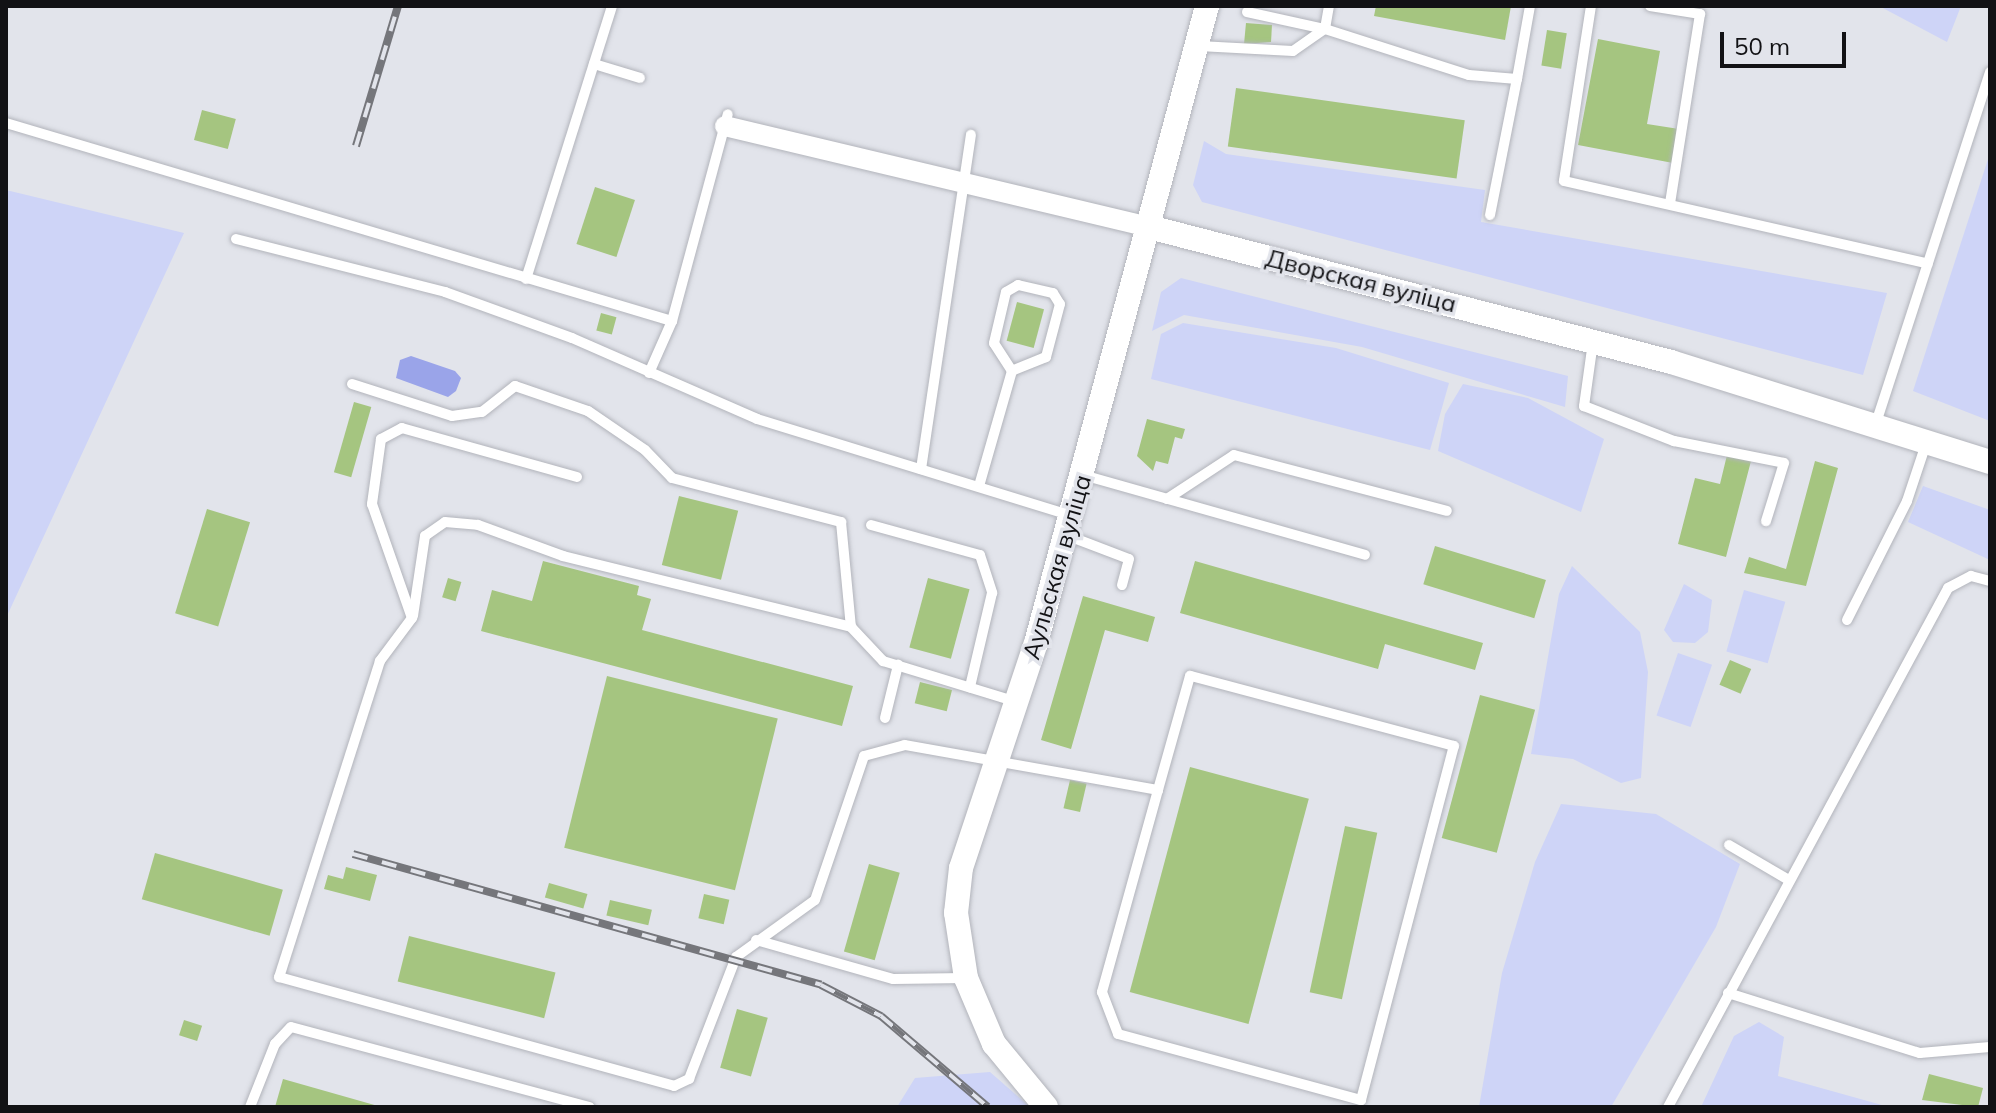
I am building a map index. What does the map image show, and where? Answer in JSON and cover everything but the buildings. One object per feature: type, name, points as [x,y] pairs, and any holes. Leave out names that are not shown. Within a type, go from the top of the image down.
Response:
[{"type":"street","name":"Аульская вуліца","points":[[1046,1107],[994,1044],[966,978],[956,913],[961,868],[995,756],[1017,702],[1069,526],[1153,228],[1207,6]]},
{"type":"street","name":"Дворская вуліца","points":[[726,120],[960,182],[1593,340],[1876,423],[1990,462]]},
{"type":"lane","points":[[526,279],[612,6]]},
{"type":"lane","points":[[1199,46],[1293,51],[1325,29],[1329,6]]},
{"type":"lane","points":[[1490,215],[1530,6]]},
{"type":"lane","points":[[1591,6],[1564,181],[1928,264]]},
{"type":"lane","points":[[1650,6],[1700,14],[1670,203]]},
{"type":"lane","points":[[1247,12],[1325,29],[1469,75],[1517,79]]},
{"type":"lane","points":[[594,64],[640,78]]},
{"type":"lane","points":[[1876,423],[1990,72]]},
{"type":"lane","points":[[649,373],[672,321],[726,120]]},
{"type":"lane","points":[[6,123],[672,321]]},
{"type":"lane","points":[[921,469],[931,438],[960,182],[971,135]]},
{"type":"lane","points":[[236,239],[445,292],[757,419],[979,486],[1069,526],[1129,559],[1122,585]]},
{"type":"lane","points":[[979,486],[1012,371],[994,343],[1006,292],[1018,285],[1053,293],[1060,304],[1046,357],[1012,371]]},
{"type":"lane","points":[[1593,340],[1584,406],[1674,441],[1784,463],[1766,521]]},
{"type":"lane","points":[[352,384],[452,416],[482,412],[515,386],[588,411],[645,450],[672,478],[841,522],[851,627]]},
{"type":"lane","points":[[412,618],[372,504],[381,439],[402,428],[577,477]]},
{"type":"lane","points":[[1847,620],[1907,501],[1927,439]]},
{"type":"lane","points":[[1167,499],[1234,455],[1447,511]]},
{"type":"lane","points":[[1083,475],[1365,555]]},
{"type":"lane","points":[[1017,702],[883,661],[851,627],[563,556],[478,525],[445,522],[425,536],[412,618],[380,661],[279,977],[674,1086],[689,1079],[721,983],[756,940],[815,900],[864,756],[905,745],[995,756],[1158,790]]},
{"type":"lane","points":[[871,525],[980,555],[992,593],[970,687]]},
{"type":"lane","points":[[1668,1107],[1787,879],[1948,588],[1971,576],[1990,581]]},
{"type":"lane","points":[[885,718],[898,665]]},
{"type":"lane","points":[[1190,676],[1454,746],[1361,1100],[1118,1034],[1102,992],[1158,790],[1190,676]]},
{"type":"lane","points":[[1729,845],[1787,879]]},
{"type":"lane","points":[[756,940],[893,979],[966,978]]},
{"type":"lane","points":[[1728,993],[1920,1053],[1990,1047]]},
{"type":"lane","points":[[250,1107],[275,1044],[291,1027],[588,1107]]},
{"type":"shaded area","points":[[1879,6],[1961,6],[1947,42]]},
{"type":"shaded area","points":[[1204,141],[1226,154],[1485,190],[1481,222],[1887,293],[1863,375],[1202,202],[1193,185]]},
{"type":"shaded area","points":[[1990,153],[1990,421],[1913,391]]},
{"type":"shaded area","points":[[6,190],[184,233],[6,618]]},
{"type":"shaded area","points":[[1181,278],[1568,376],[1565,407],[1362,347],[1184,315],[1152,331],[1161,292]]},
{"type":"shaded area","points":[[1183,323],[1336,348],[1449,383],[1430,450],[1151,379],[1161,334]]},
{"type":"shaded area","points":[[1463,384],[1528,398],[1604,439],[1581,512],[1438,451],[1445,414]]},
{"type":"shaded area","points":[[1923,486],[1990,510],[1990,560],[1908,522]]},
{"type":"shaded area","points":[[1572,566],[1640,632],[1648,672],[1641,778],[1621,783],[1573,759],[1531,754],[1559,594]]},
{"type":"shaded area","points":[[1684,584],[1712,600],[1708,632],[1695,643],[1673,642],[1664,630]]},
{"type":"shaded area","points":[[1744,590],[1785,602],[1768,663],[1726,652]]},
{"type":"shaded area","points":[[1678,653],[1712,665],[1691,727],[1657,715]]},
{"type":"shaded area","points":[[1561,804],[1656,814],[1740,864],[1716,927],[1611,1107],[1479,1107],[1502,973],[1535,862]]},
{"type":"shaded area","points":[[1759,1022],[1784,1037],[1778,1076],[1889,1107],[1701,1107],[1734,1036]]},
{"type":"shaded area","points":[[990,1072],[1030,1107],[897,1107],[915,1078]]},
{"type":"water","points":[[411,356],[455,371],[461,378],[456,391],[448,397],[396,378],[400,360]]},
{"type":"railway","points":[[356,146],[398,6]]},
{"type":"railway","points":[[353,854],[821,985],[881,1016],[988,1107]]}]
